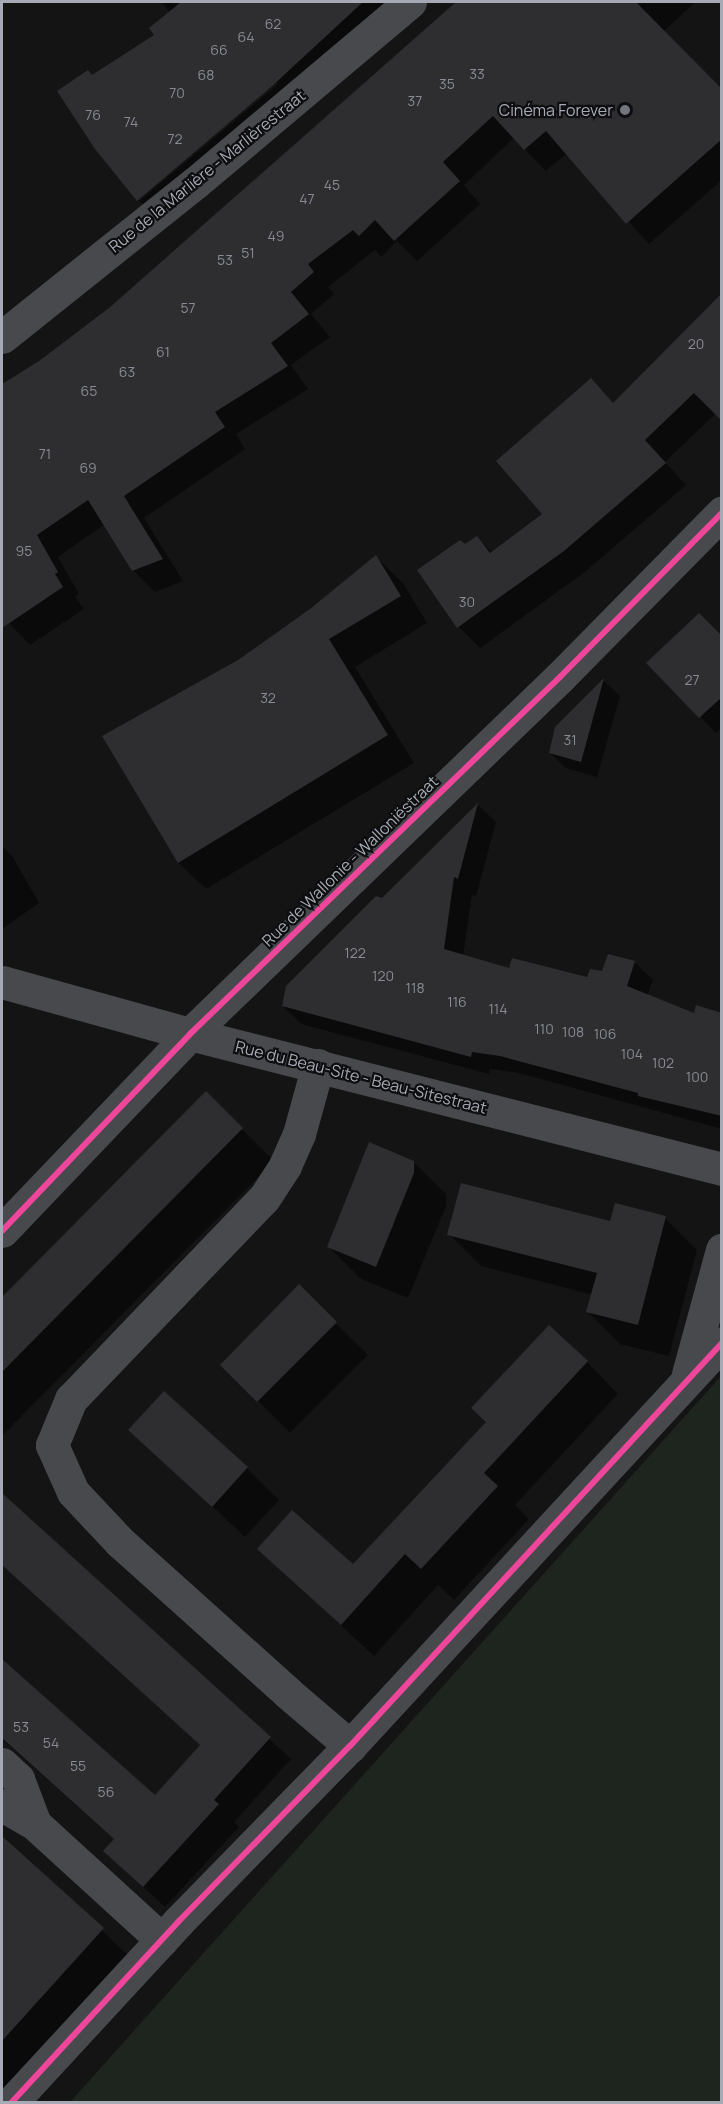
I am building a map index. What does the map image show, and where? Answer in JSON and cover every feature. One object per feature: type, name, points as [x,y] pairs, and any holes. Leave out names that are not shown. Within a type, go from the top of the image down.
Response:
[{"type":"street","name":"Rue de la Marlière - Marlièrestraat","points":[[2,337],[195,183],[410,2]]},
{"type":"street","name":"Rue de Wallonie - Walloniëstraat","points":[[2,1231],[190,1035],[560,677],[722,513]]},
{"type":"street","name":"Rue du Beau-Site - Beau-Sitestraat","points":[[2,982],[190,1035],[318,1065],[722,1169]]},
{"type":"street","points":[[318,1065],[299,1134],[285,1166],[264,1198],[71,1399],[52,1445],[73,1492],[120,1542],[350,1746]]},
{"type":"street","points":[[686,1381],[722,1250]]},
{"type":"street","points":[[12,2103],[162,1940],[350,1746],[722,1343]]},
{"type":"street","points":[[2,1764],[18,1779],[35,1824]]},
{"type":"street","points":[[2,1805],[35,1824],[162,1940]]},
{"type":"shaded area","points":[[721,1376],[721,2102],[70,2102]]},
{"type":"building","points":[[181,2],[363,2],[271,87],[137,201],[95,149],[57,91],[88,70],[92,75],[154,35],[149,28]]},
{"type":"building","points":[[456,2],[636,2],[722,89],[722,139],[626,224],[546,131],[524,150],[493,116],[443,162],[460,181],[394,241],[375,220],[359,236],[353,230],[308,264],[314,272],[291,292],[309,314],[271,343],[288,366],[215,412],[225,427],[124,496],[163,559],[132,571],[88,500],[37,535],[58,572],[55,574],[63,587],[2,628],[2,384],[39,361],[109,308]]},
{"type":"building","points":[[722,293],[722,421],[694,393],[645,440],[666,463],[564,551],[457,628],[417,570],[460,540],[465,544],[477,536],[490,553],[542,514],[496,461],[591,378],[613,403]]},
{"type":"building","points":[[376,555],[401,596],[329,639],[388,735],[178,863],[102,736],[238,660],[310,609]]},
{"type":"building","points":[[699,613],[722,636],[722,697],[699,718],[646,663]]},
{"type":"building","points":[[604,678],[581,762],[549,753],[555,727]]},
{"type":"building","points":[[478,803],[458,879],[454,877],[444,949],[509,968],[512,958],[587,977],[590,969],[602,971],[608,954],[635,961],[627,986],[694,1013],[696,1005],[722,1013],[722,1116],[638,1096],[638,1093],[500,1056],[472,1052],[471,1057],[282,1006],[286,986],[376,896],[382,898]]},
{"type":"building","points":[[206,1091],[243,1128],[2,1372],[2,1297]]},
{"type":"building","points":[[369,1142],[414,1161],[414,1173],[376,1267],[327,1247]]},
{"type":"building","points":[[461,1183],[610,1221],[615,1203],[666,1216],[638,1325],[586,1312],[597,1273],[447,1235]]},
{"type":"building","points":[[299,1284],[337,1322],[257,1402],[220,1365]]},
{"type":"building","points":[[549,1325],[588,1361],[484,1473],[498,1486],[421,1569],[405,1554],[341,1625],[257,1549],[292,1510],[353,1564],[486,1422],[471,1408]]},
{"type":"building","points":[[164,1391],[248,1467],[212,1507],[128,1430]]},
{"type":"building","points":[[2,1493],[271,1737],[214,1800],[219,1804],[143,1887],[103,1851],[114,1839],[2,1738],[2,1659],[155,1795],[200,1745],[2,1565]]},
{"type":"building","points":[[2,1836],[104,1928],[2,2041]]},
{"type":"cycle path","points":[[2,1231],[190,1034],[560,677],[722,513]]},
{"type":"cycle path","points":[[12,2102],[178,1922],[350,1746],[722,1343]]},
{"type":"place","name":"Cinéma Forever","points":[[625,110]]}]
